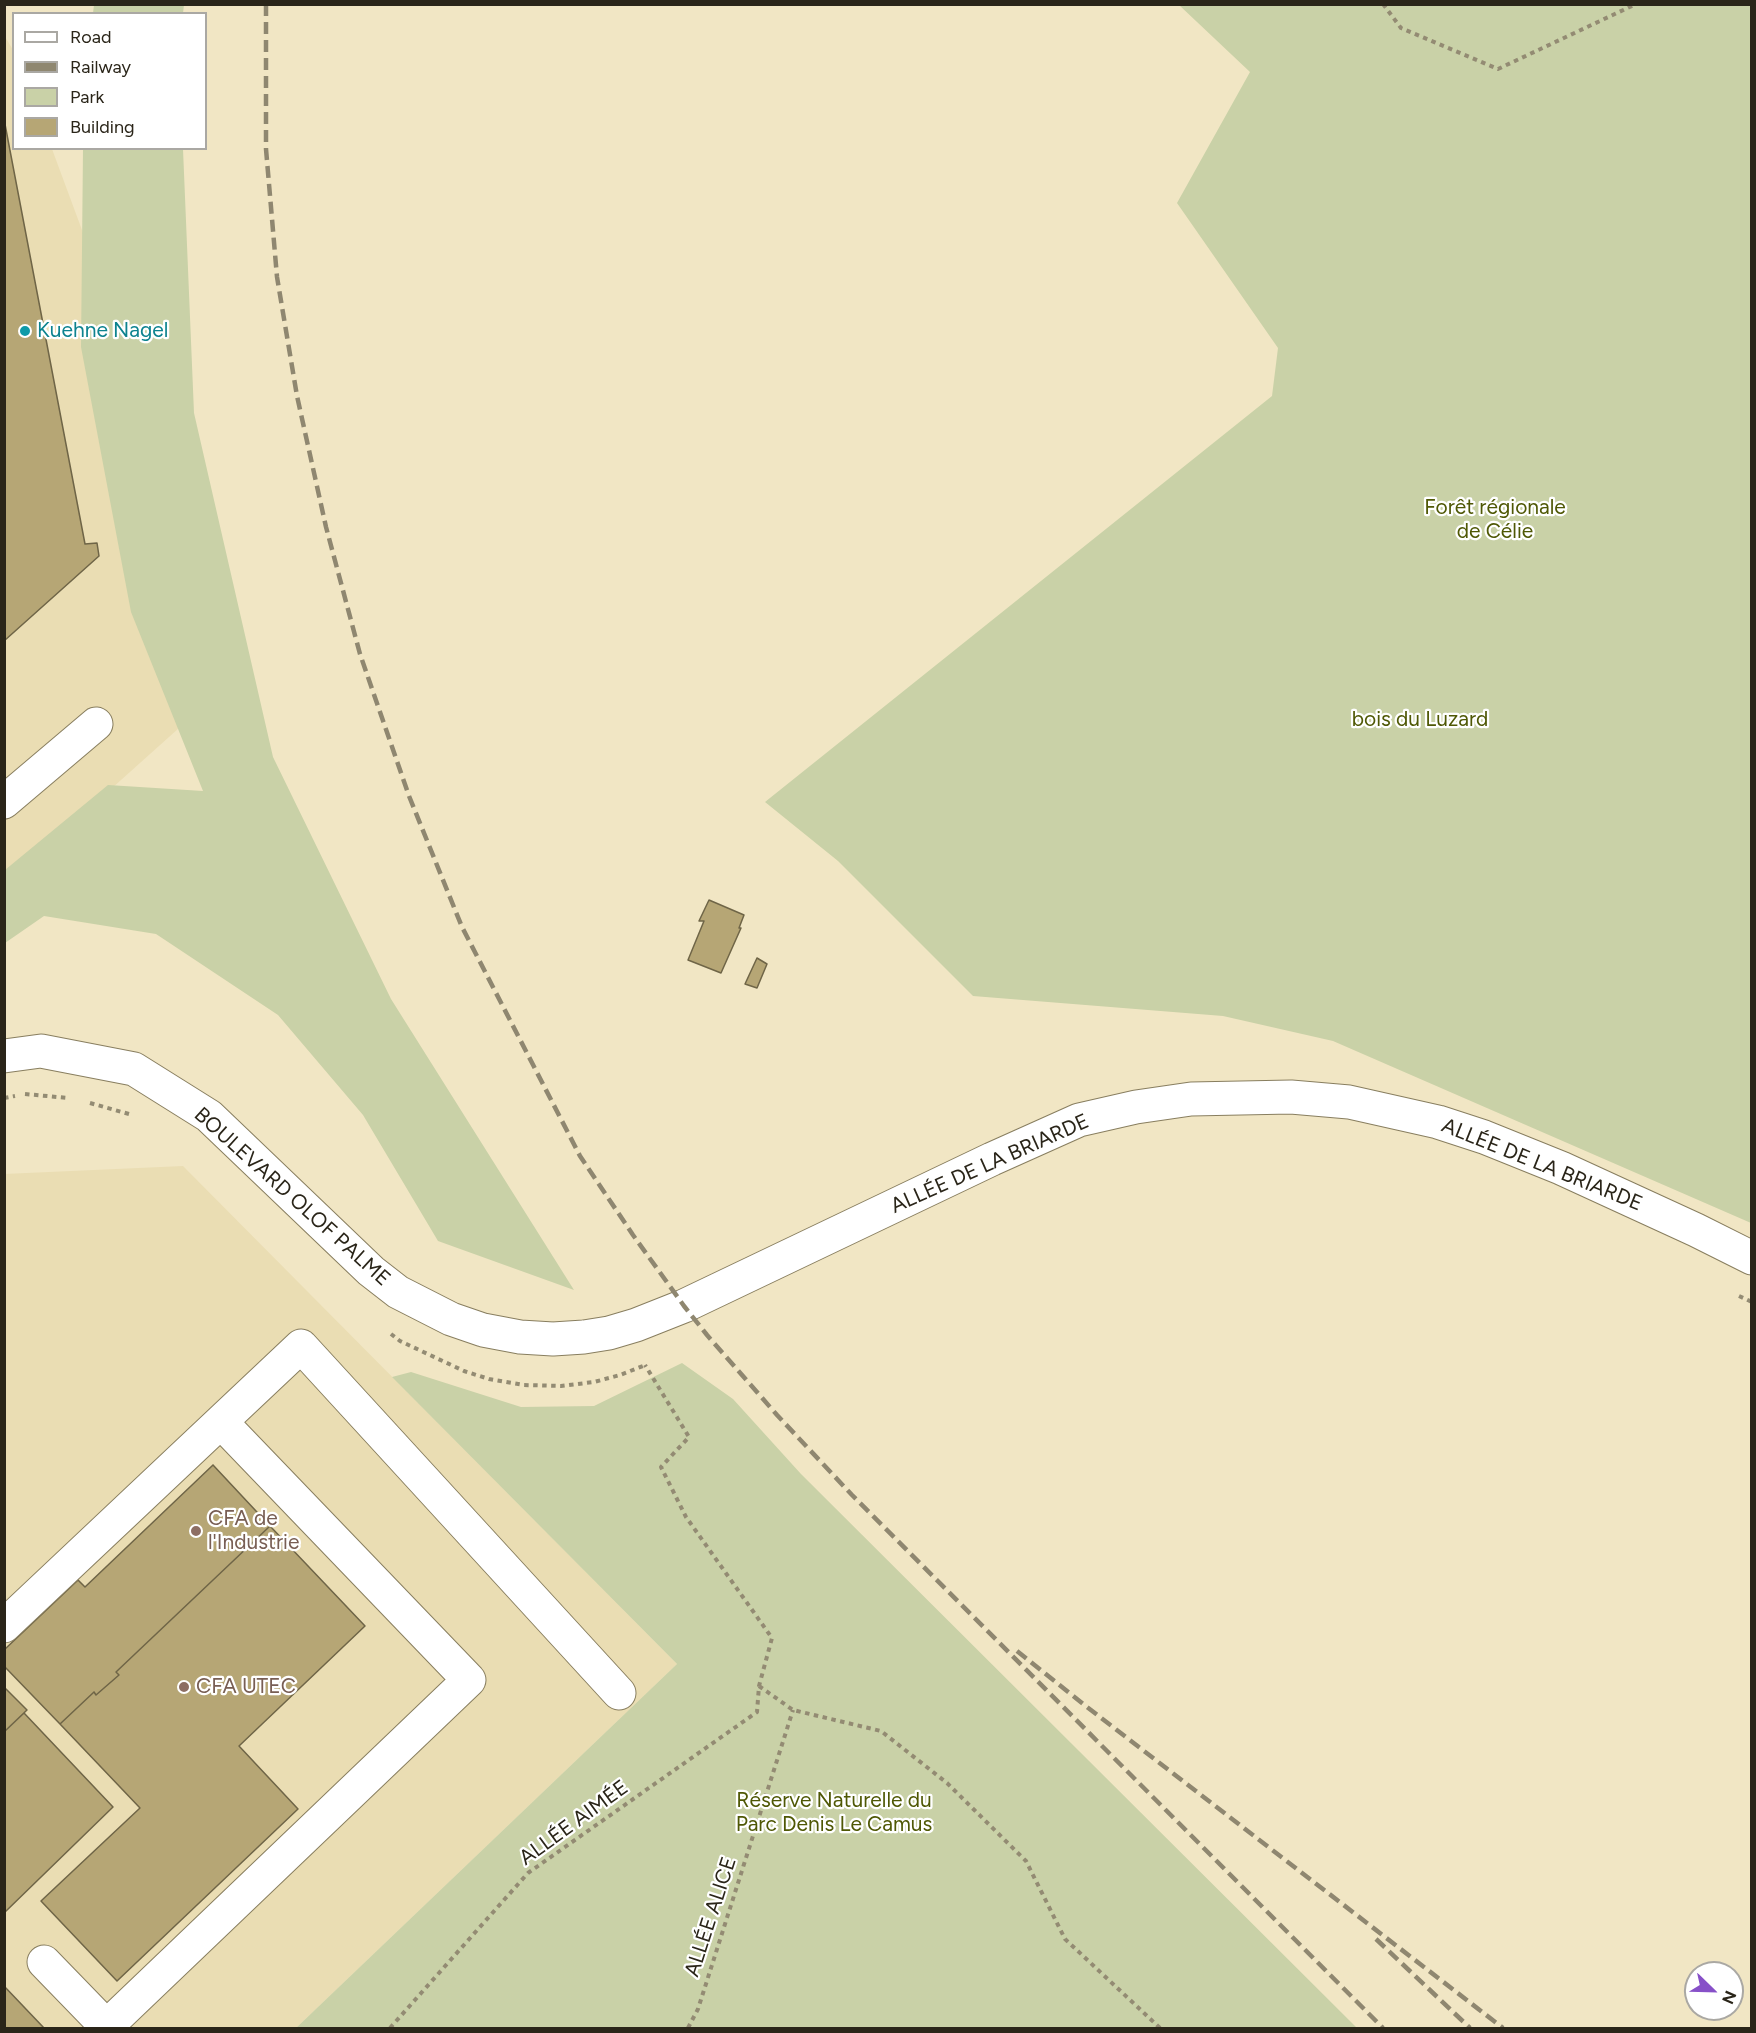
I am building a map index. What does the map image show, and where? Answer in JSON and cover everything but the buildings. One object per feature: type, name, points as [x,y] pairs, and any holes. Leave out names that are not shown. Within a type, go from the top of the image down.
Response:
[{"type":"street","points":[[4,802],[96,724]]},
{"type":"street","name":"BOULEVARD OLOF PALME","points":[[4,1056],[41,1051],[134,1069],[209,1116],[371,1271],[398,1292],[451,1319],[501,1334],[553,1339],[609,1333],[684,1306]]},
{"type":"street","name":"ALLÉE DE LA BRIARDE","points":[[684,1306],[1078,1120],[1136,1107],[1200,1099],[1291,1097],[1349,1102],[1438,1122],[1484,1137],[1561,1168],[1752,1258]]},
{"type":"street","points":[[4,1626],[171,1449],[221,1422],[301,1346],[619,1693]]},
{"type":"street","points":[[44,1962],[106,2028],[469,1680],[221,1422]]},
{"type":"path","points":[[1383,4],[1401,28],[1498,69],[1636,4]]},
{"type":"path","points":[[4,1098],[27,1094],[77,1099]]},
{"type":"path","points":[[87,1101],[135,1117]]},
{"type":"path","points":[[1731,1292],[1752,1302]]},
{"type":"path","points":[[391,1334],[400,1341],[464,1371],[489,1379],[524,1385],[561,1386],[594,1382],[620,1375],[656,1360]]},
{"type":"path","points":[[645,1365],[689,1437],[661,1467],[686,1517],[772,1638],[759,1686],[794,1710],[881,1731],[947,1783],[1026,1861],[1065,1940],[1160,2028]]},
{"type":"path","name":"ALLÉE AIMÉE","points":[[390,2028],[528,1873],[757,1712],[759,1686]]},
{"type":"path","name":"ALLÉE ALICE","points":[[688,2028],[698,2009],[794,1710]]},
{"type":"shaded area","points":[[4,35],[12,48],[12,150],[52,150],[99,276],[198,711],[5,884]]},
{"type":"shaded area","points":[[183,1166],[677,1664],[296,2028],[5,2028],[4,1174]]},
{"type":"green space","points":[[94,4],[184,5],[183,12],[93,12]]},
{"type":"green space","name":"Forêt régionale de Célie","points":[[1179,5],[1751,5],[1751,1223],[1333,1041],[1223,1016],[973,996],[838,861],[765,802],[1272,396],[1278,348],[1177,203],[1250,72]]},
{"type":"green space","points":[[83,150],[183,150],[194,413],[273,757],[391,999],[574,1290],[438,1241],[363,1115],[278,1015],[156,934],[44,916],[5,943],[5,870],[108,785],[203,791],[131,612],[81,347]]},
{"type":"green space","name":"Réserve Naturelle du Parc Denis Le Camus","points":[[682,1363],[733,1399],[801,1474],[1357,2028],[296,2028],[677,1664],[392,1377],[411,1372],[521,1407],[594,1406]]},
{"type":"railway","points":[[266,4],[266,149],[277,277],[297,396],[326,527],[360,654],[409,796],[462,927],[580,1156],[684,1306],[777,1415],[852,1495],[1383,2028]]},
{"type":"railway","points":[[1017,1651],[1503,2028]]},
{"type":"railway","points":[[1376,1939],[1470,2028]]},
{"type":"place","name":"Kuehne Nagel","points":[[25,331]]},
{"type":"place","name":"CFA de l'Industrie","points":[[196,1531]]},
{"type":"place","name":"CFA UTEC","points":[[184,1687]]},
{"type":"park label","name":"bois du Luzard","points":[[1420,720]]}]
